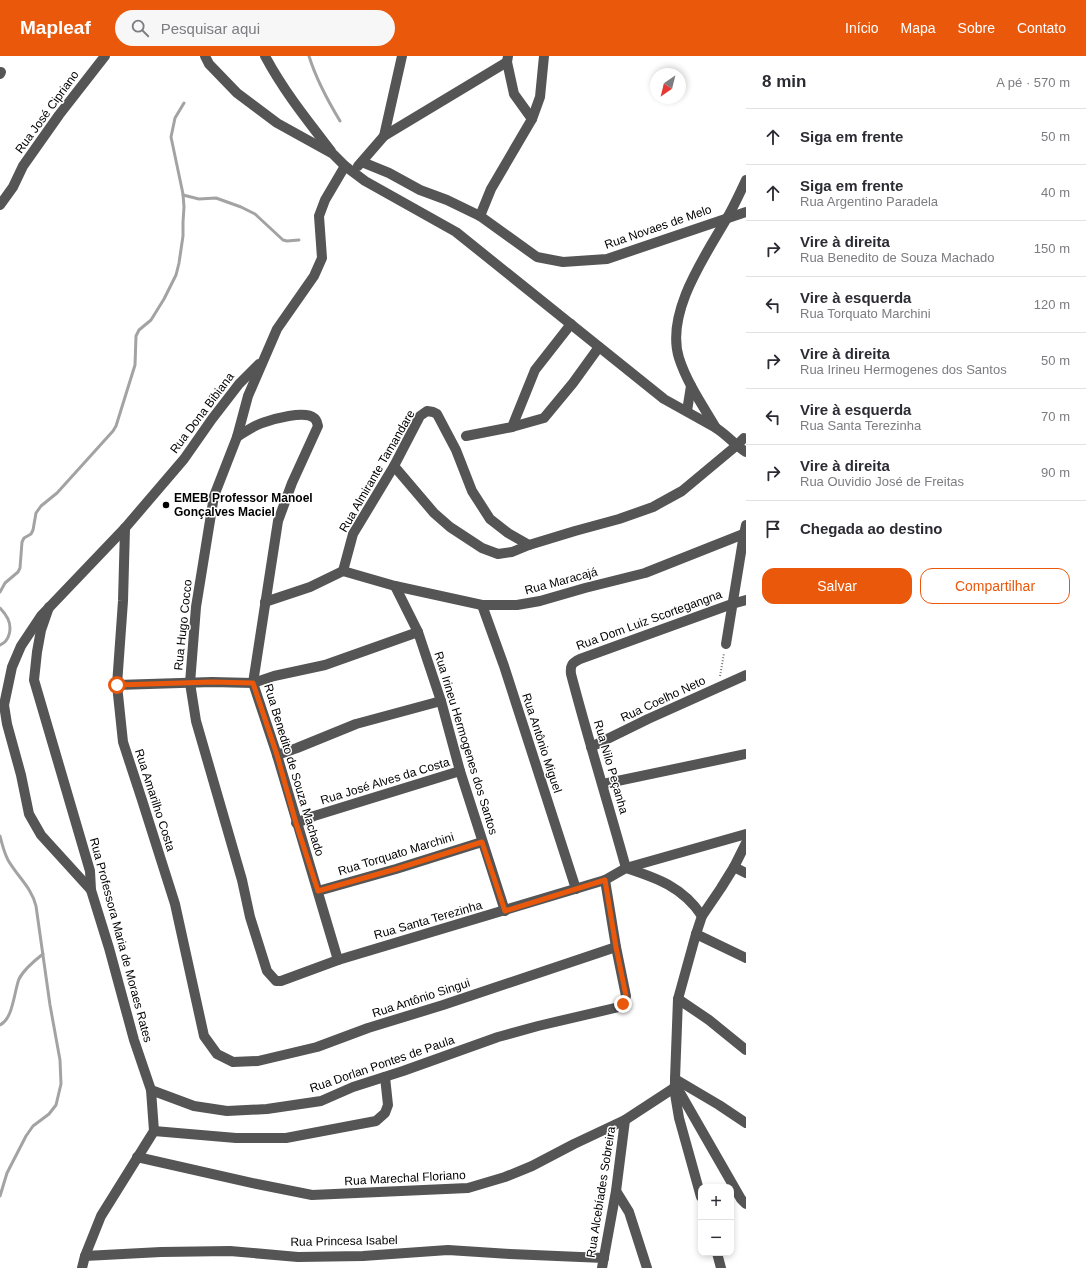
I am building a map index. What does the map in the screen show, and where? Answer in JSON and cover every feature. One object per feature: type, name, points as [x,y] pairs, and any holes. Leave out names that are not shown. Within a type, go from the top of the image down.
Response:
[{"type":"street","name":"Rua José Cipriano","points":[[1,203],[13,187],[23,166],[58,115],[105,56]]},
{"type":"street","points":[[205,56],[209,64],[237,93],[277,123],[333,154]]},
{"type":"street","points":[[265,56],[280,82],[304,117],[333,154],[349,169],[365,181],[456,232],[664,399],[719,430],[736,446],[746,452]]},
{"type":"street","points":[[384,136],[402,56]]},
{"type":"street","points":[[480,216],[491,189],[532,119],[540,97],[544,56]]},
{"type":"street","points":[[384,136],[508,59],[514,94],[532,119]]},
{"type":"street","name":"Rua Dona Bibiana","points":[[91,890],[41,835],[29,814],[21,775],[3,724],[4,705],[12,668],[21,646],[41,616],[125,528],[184,460],[238,384],[264,360],[277,329],[314,276],[322,258],[319,216],[325,200],[349,169],[362,162],[384,136]]},
{"type":"street","name":"Rua Novaes de Melo","points":[[362,162],[389,173],[420,190],[447,200],[480,216],[537,257],[563,262],[607,259],[746,212]]},
{"type":"street","points":[[745,438],[719,430],[691,386],[679,358],[676,344],[680,311],[696,270],[728,217],[746,180]]},
{"type":"street","points":[[512,427],[535,370],[571,324]]},
{"type":"street","points":[[466,436],[512,427],[544,418],[573,383],[599,347]]},
{"type":"street","name":"Rua Hugo Cocco","points":[[264,360],[248,396],[237,437],[214,496],[196,607],[190,683],[196,721],[242,880],[250,917],[267,971],[276,981],[281,981]]},
{"type":"street","points":[[687,411],[691,386]]},
{"type":"street","name":"Rua Almirante Tamandare","points":[[343,571],[353,534],[394,466],[420,416],[427,411],[437,414],[456,450],[472,492],[490,519],[508,533],[529,545]]},
{"type":"street","name":"Rua Benedito de Souza Machado","points":[[237,437],[261,423],[288,416],[309,415],[317,420],[318,426],[292,483],[278,521],[253,683],[277,755],[338,960]]},
{"type":"street","points":[[394,466],[434,513],[450,527],[482,548],[498,554],[512,552],[529,545],[619,519],[653,507],[682,491],[745,438]]},
{"type":"street","name":"Rua Amarilho Costa","points":[[125,528],[123,601],[117,685],[123,742],[175,904],[204,1036],[217,1054],[232,1062]]},
{"type":"street","points":[[726,644],[745,531]]},
{"type":"street","name":"Rua Maracajá","points":[[343,571],[395,586],[482,605],[517,605],[540,601],[645,573],[745,531]]},
{"type":"street","points":[[265,602],[310,587],[343,571]]},
{"type":"street","name":"Rua Irineu Hermogenes dos Santos","points":[[395,586],[418,632],[441,701],[460,771],[505,911]]},
{"type":"street","name":"Rua Dom Luiz Scortegangna","points":[[571,674],[570,667],[573,663],[580,659],[746,600]]},
{"type":"street","name":"Rua Antônio Miguel","points":[[482,605],[504,666],[576,889]]},
{"type":"street","name":"Rua Professora Maria de Moraes Rates","points":[[49,607],[37,652],[34,680],[90,872],[91,890],[109,948],[134,1040],[151,1090],[154,1131]]},
{"type":"street","points":[[117,685],[253,683],[274,676],[325,665],[418,632]]},
{"type":"street","name":"Rua Nilo Peçanha","points":[[571,674],[626,868]]},
{"type":"street","name":"Rua Coelho Neto","points":[[591,747],[648,719],[746,675]]},
{"type":"street","points":[[277,755],[356,724],[441,701]]},
{"type":"street","points":[[603,784],[746,754]]},
{"type":"street","name":"Rua José Alves da Costa","points":[[296,823],[314,816],[460,771]]},
{"type":"street","name":"Rua Santa Terezinha","points":[[281,981],[338,960],[605,880],[626,868],[746,834]]},
{"type":"street","name":"Rua Torquato Marchini","points":[[318,891],[396,869],[482,842]]},
{"type":"street","points":[[698,1186],[679,1118],[675,1083],[678,999],[702,916],[734,867],[746,843]]},
{"type":"street","points":[[734,867],[746,873]]},
{"type":"street","points":[[626,868],[655,877],[675,888],[694,904],[702,916]]},
{"type":"street","points":[[605,880],[616,947]]},
{"type":"street","points":[[696,934],[746,958]]},
{"type":"street","name":"Rua Antônio Singui","points":[[232,1062],[258,1061],[316,1047],[368,1028],[443,1006],[616,947]]},
{"type":"street","name":"Rua Dorlan Pontes de Paula","points":[[151,1090],[194,1106],[227,1111],[267,1109],[322,1101],[353,1087],[498,1037],[619,1007],[623,1004],[626,996],[616,947]]},
{"type":"street","points":[[678,999],[709,1020],[746,1050]]},
{"type":"street","points":[[82,1268],[85,1256],[101,1216],[154,1131],[236,1138],[286,1138],[376,1121],[385,1113],[388,1105],[385,1077]]},
{"type":"street","points":[[675,1083],[719,1105],[746,1122]]},
{"type":"street","points":[[675,1083],[741,1199],[746,1204]]},
{"type":"street","name":"Rua Marechal Floriano","points":[[137,1157],[312,1195],[468,1188],[505,1177],[532,1166],[625,1120],[675,1083]]},
{"type":"street","name":"Rua Alcebíades Sobreira","points":[[603,1263],[616,1191],[625,1120]]},
{"type":"street","points":[[616,1191],[629,1212],[648,1268]]},
{"type":"street","name":"Rua Princesa Isabel","points":[[85,1256],[161,1252],[230,1251],[298,1257],[363,1256],[448,1250],[603,1263]]},
{"type":"street","points":[[718,1256],[721,1268]]},
{"type":"path","points":[[718,688],[726,644]]},
{"type":"waterway","points":[[309,56],[323,90],[340,121]]},
{"type":"waterway","points":[[0,592],[5,583],[18,572],[20,568],[22,542],[24,538],[31,534],[33,530],[36,513],[41,506],[57,493],[116,426],[135,365],[136,336],[139,330],[151,320],[176,275],[183,236],[184,207],[183,194],[171,137],[175,118],[184,103]]},
{"type":"waterway","points":[[183,195],[199,199],[216,198],[241,207],[255,214],[283,240],[299,240]]},
{"type":"waterway","points":[[0,608],[8,619],[10,626],[6,641],[0,645]]},
{"type":"waterway","points":[[0,836],[8,860],[28,888],[36,906],[50,1005],[60,1060],[61,1084],[56,1105],[49,1114],[33,1126],[26,1136],[7,1173],[0,1196]]},
{"type":"waterway","points":[[0,1025],[8,1017],[21,975],[43,954]]},
{"type":"place","name":"EMEB Professor Manoel Gonçalves Maciel","points":[[166,505]]},
{"type":"route","points":[[117,685],[212,682],[253,683],[277,755],[296,823],[318,891],[396,869],[482,842],[505,911],[605,880],[626,996],[623,1004]]}]
